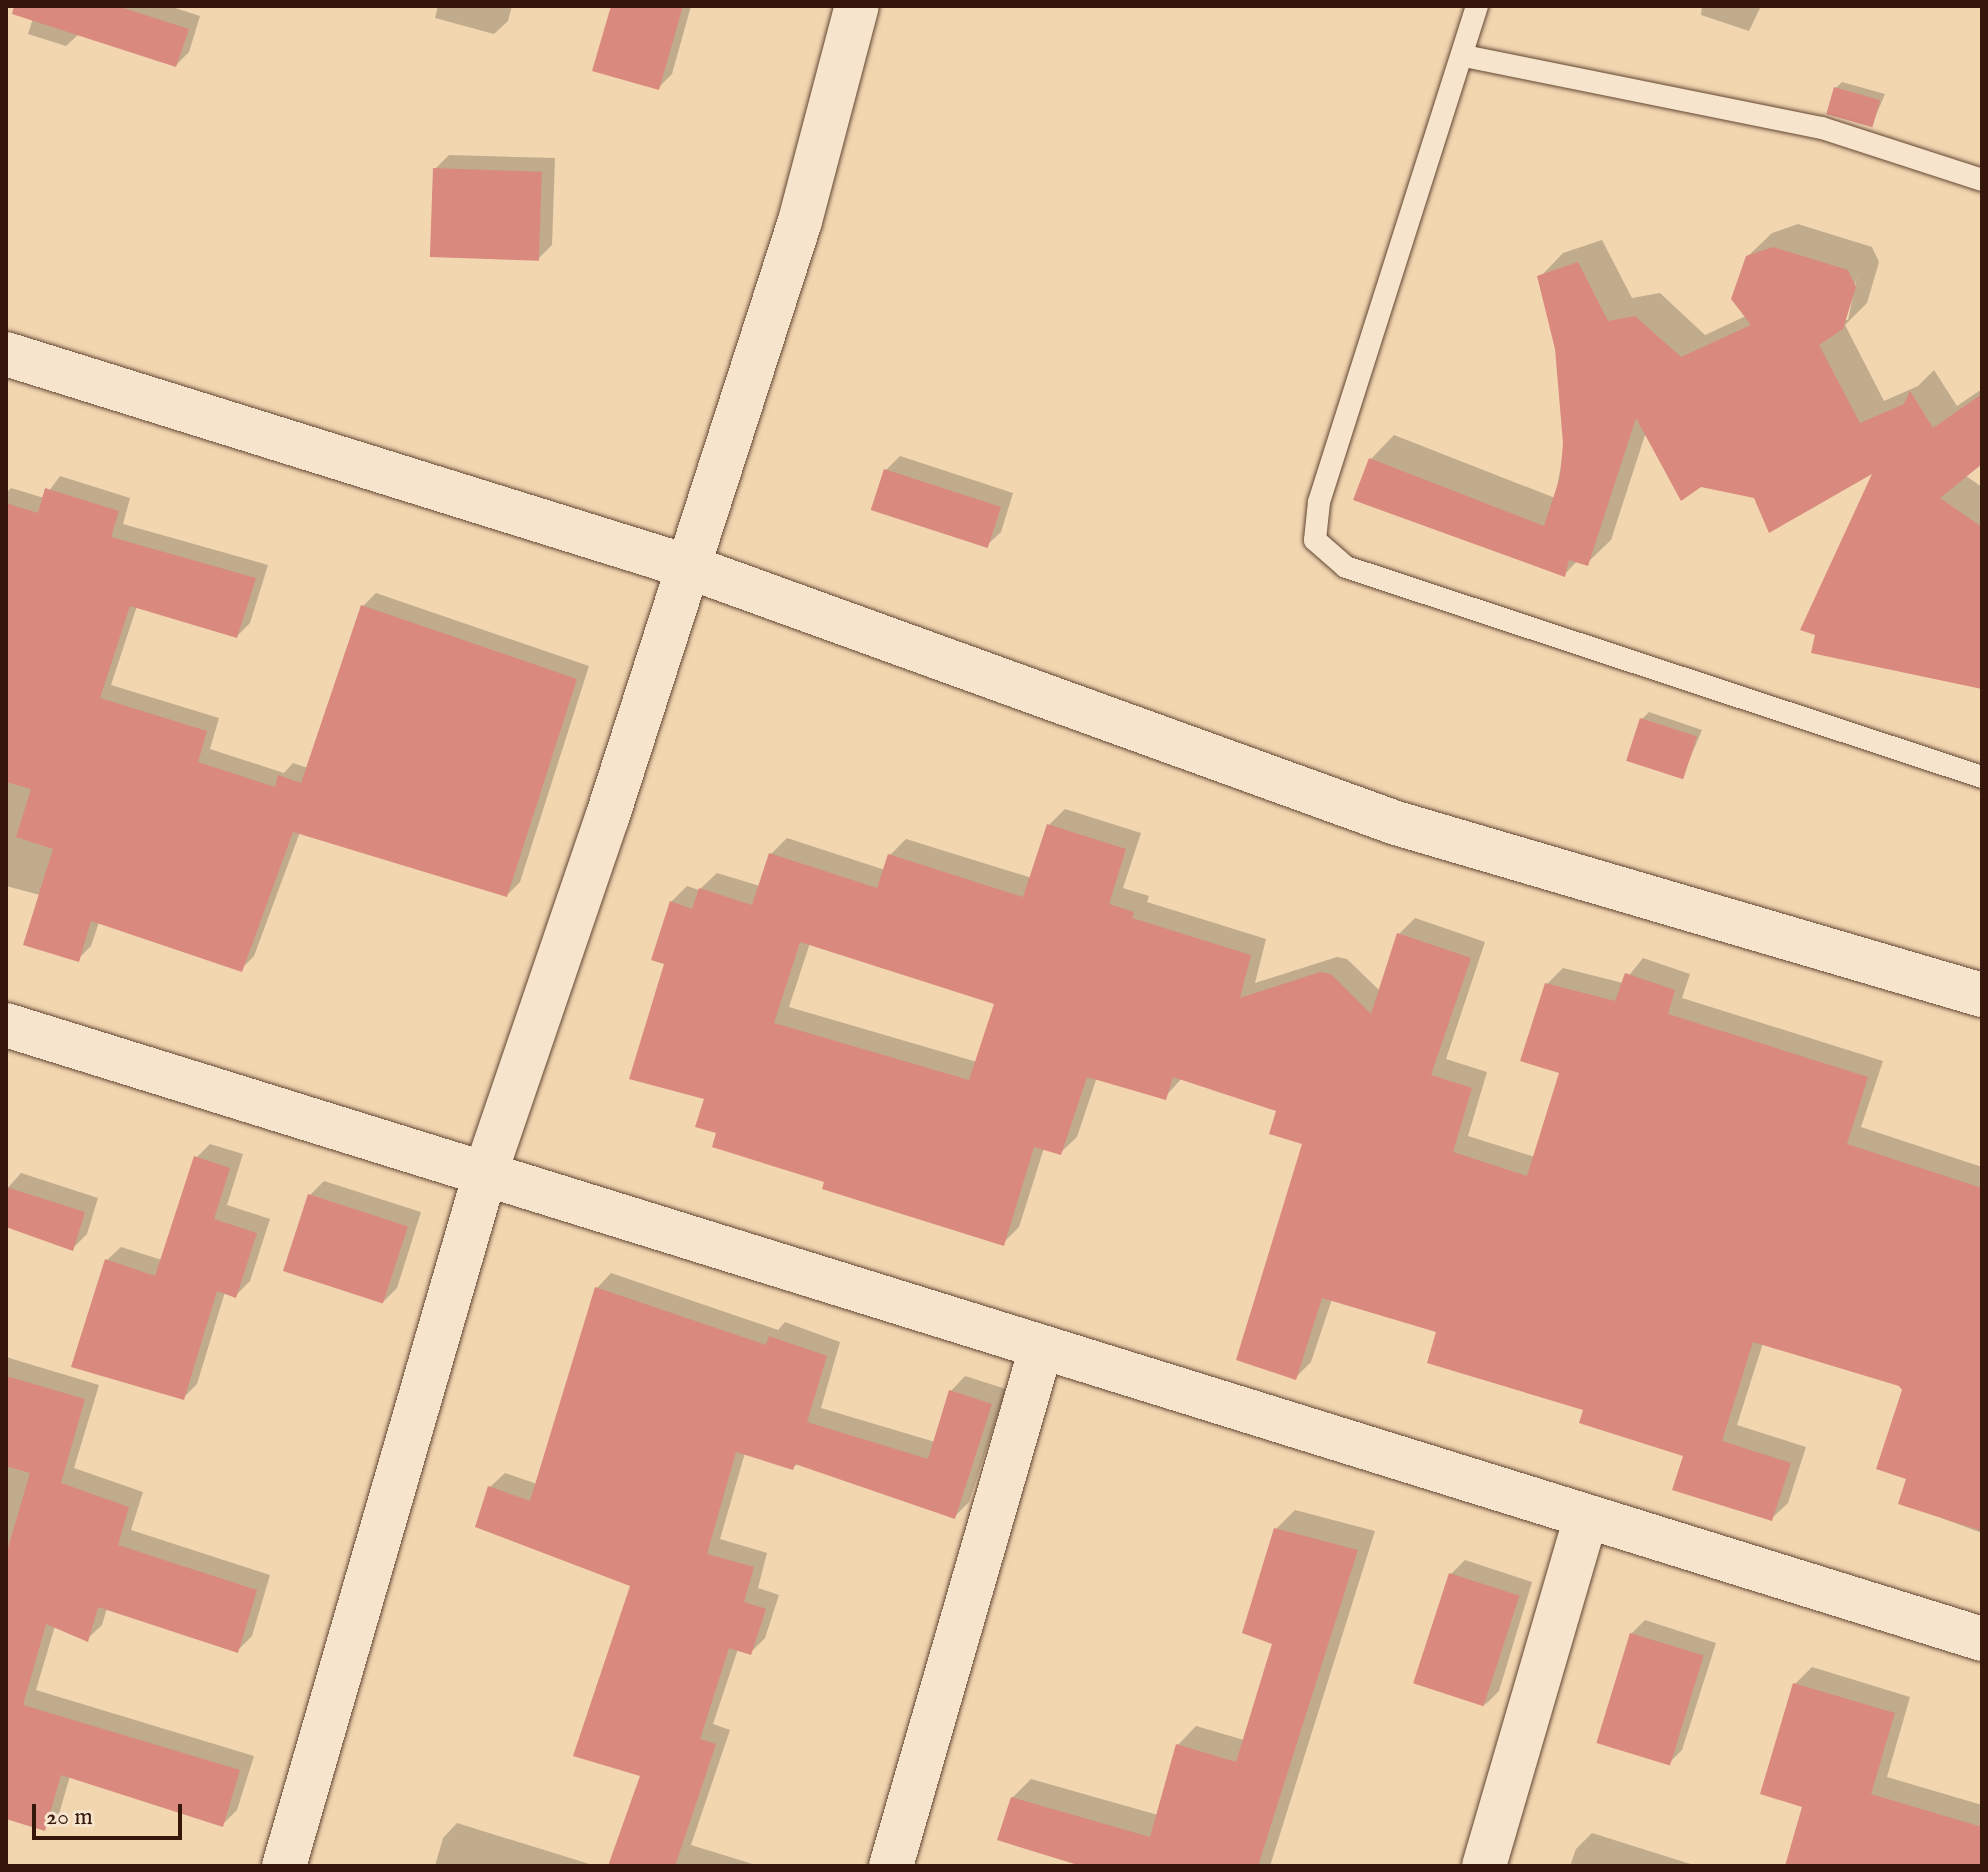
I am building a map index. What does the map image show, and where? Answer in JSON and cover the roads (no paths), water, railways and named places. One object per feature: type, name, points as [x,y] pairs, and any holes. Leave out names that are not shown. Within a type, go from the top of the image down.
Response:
[{"type":"street","points":[[284,1866],[485,1174],[607,818],[800,221],[857,6]]},
{"type":"street","points":[[6,354],[686,566],[1396,823],[1982,995]]},
{"type":"street","points":[[6,1025],[1982,1639]]},
{"type":"street","points":[[891,1866],[1041,1348]]},
{"type":"street","points":[[1484,1866],[1586,1517]]},
{"type":"lane","points":[[1477,6],[1464,56],[1319,502],[1315,540],[1346,567],[1982,777]]},
{"type":"lane","points":[[1464,56],[1822,128],[1982,180]]}]
